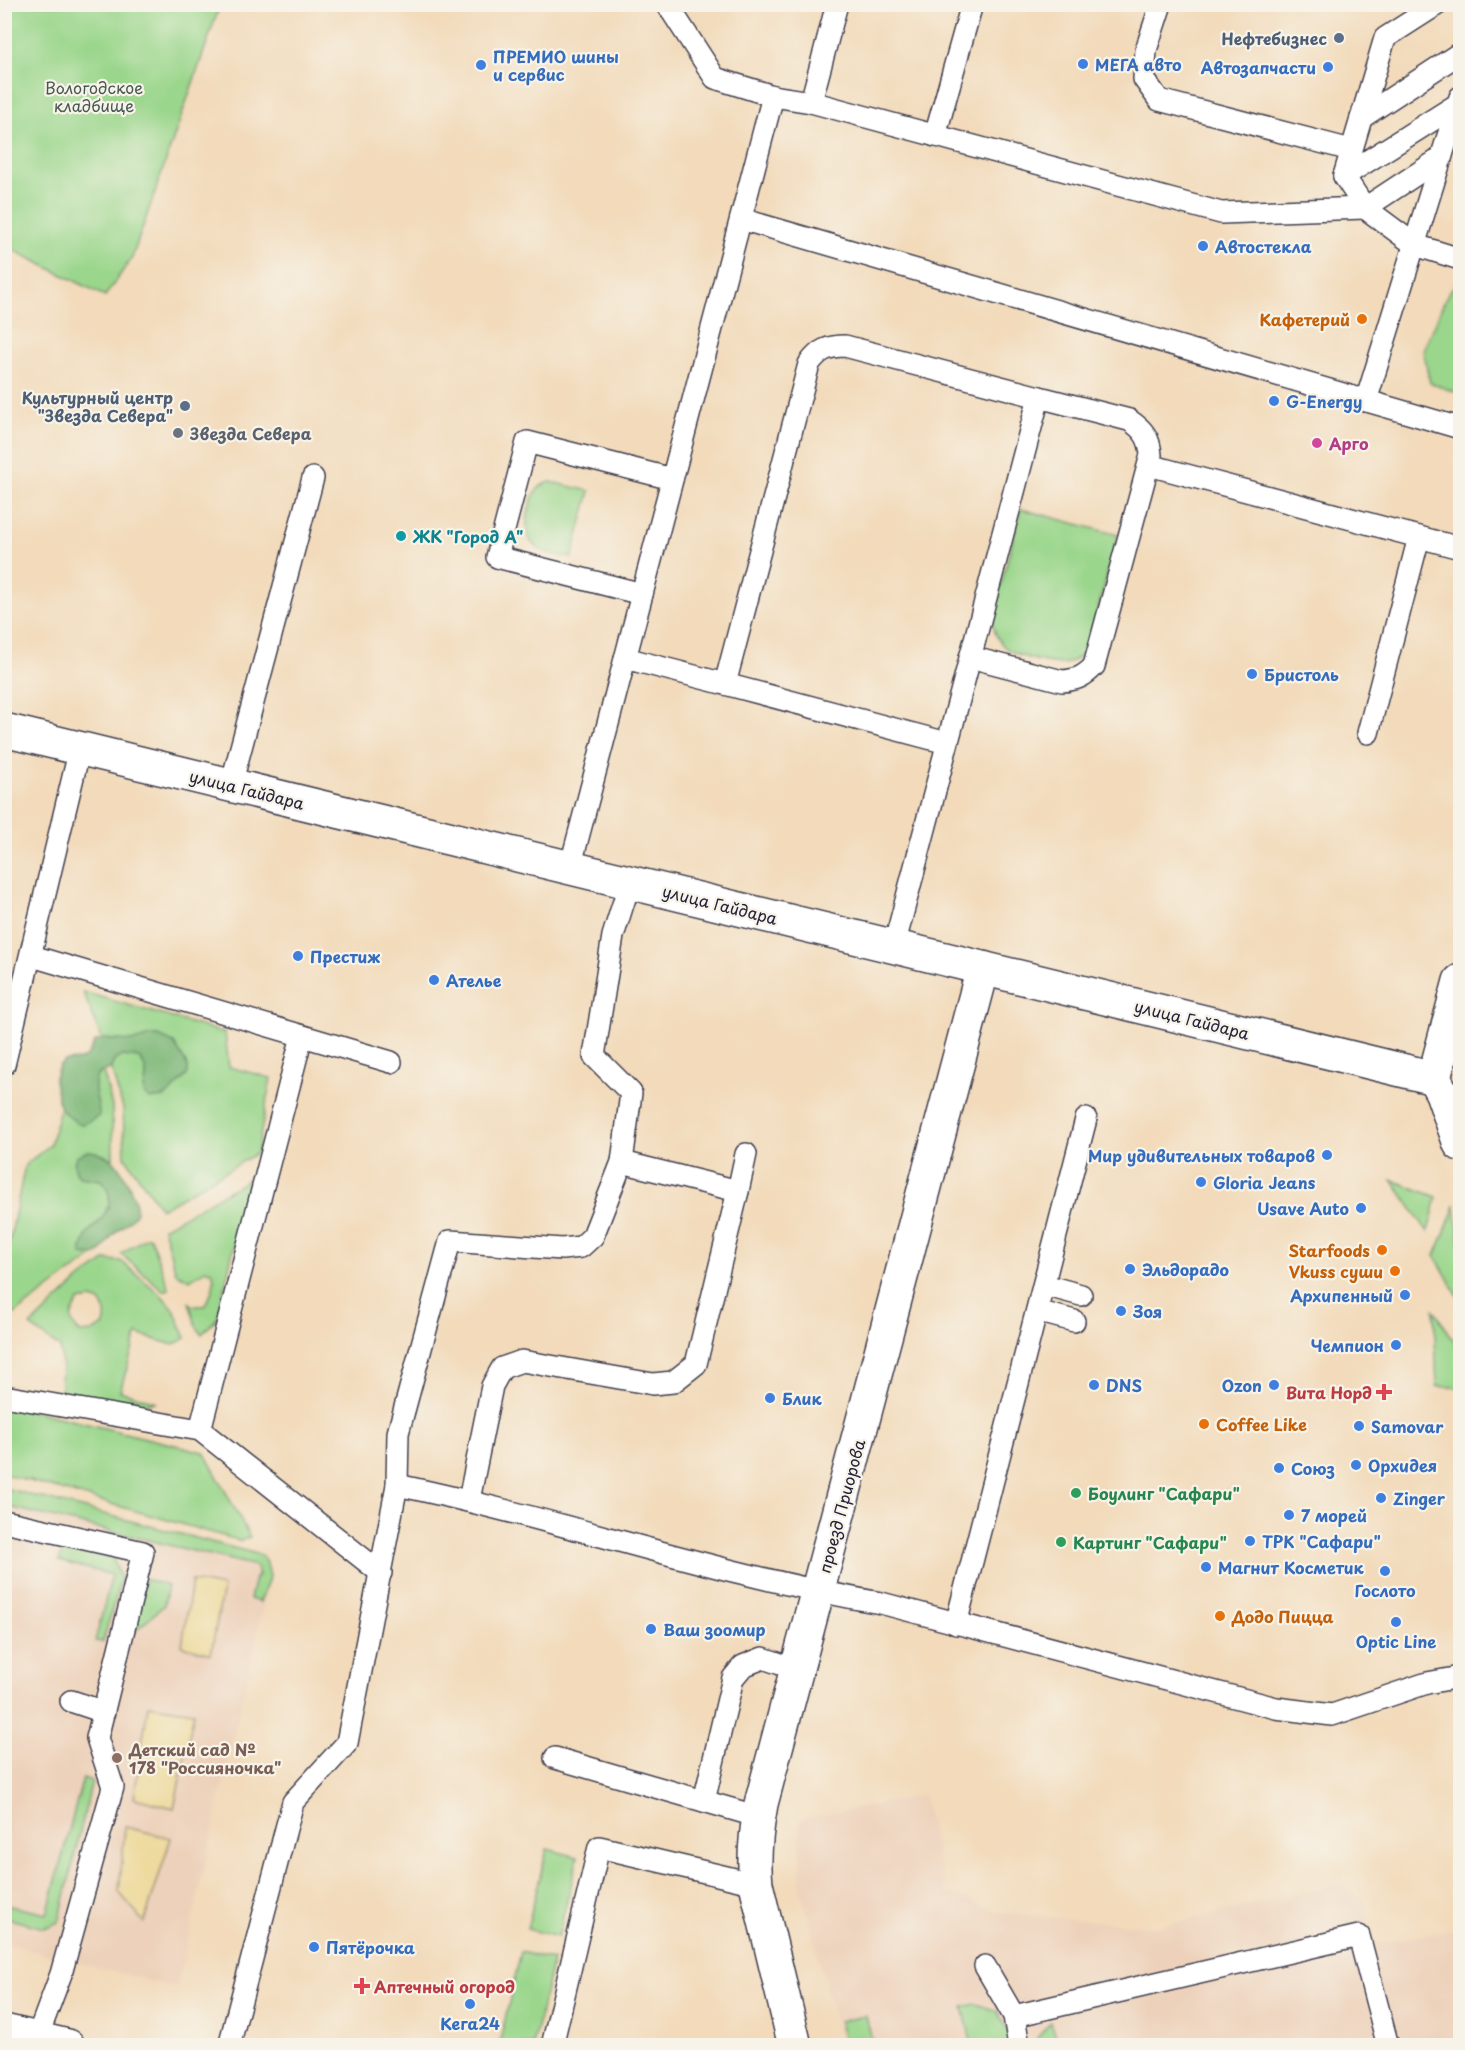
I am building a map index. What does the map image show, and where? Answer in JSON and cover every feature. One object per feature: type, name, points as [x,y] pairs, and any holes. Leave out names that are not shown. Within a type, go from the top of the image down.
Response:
[{"type":"street","name":"улица Гайдара","points":[[4,730],[1434,1078]]},
{"type":"street","name":"проезд Приорова","points":[[795,2046],[756,1884],[755,1838],[983,968]]},
{"type":"street","points":[[1461,981],[1434,1078],[1461,1144]]},
{"type":"street","points":[[4,2031],[53,2042]]},
{"type":"lane","points":[[667,4],[715,78],[773,96],[811,102],[1221,213],[1365,208],[1441,158]]},
{"type":"lane","points":[[811,102],[837,4]]},
{"type":"lane","points":[[934,136],[972,4]]},
{"type":"lane","points":[[1161,4],[1146,50],[1144,79],[1159,100],[1352,150]]},
{"type":"lane","points":[[1344,176],[1385,38],[1438,4]]},
{"type":"lane","points":[[1361,118],[1461,54]]},
{"type":"lane","points":[[570,868],[773,96]]},
{"type":"lane","points":[[1344,176],[1460,100]]},
{"type":"lane","points":[[1366,401],[1460,100]]},
{"type":"lane","points":[[1344,176],[1365,208],[1414,245],[1461,260]]},
{"type":"lane","points":[[741,219],[1461,428]]},
{"type":"lane","points":[[725,684],[809,364],[824,349],[834,346],[845,346],[1129,420],[1140,427],[1151,446],[1149,465],[1094,666],[1086,675],[1075,680],[1062,681],[970,657]]},
{"type":"lane","points":[[894,946],[1039,397]]},
{"type":"lane","points":[[642,594],[497,557],[524,453],[527,442],[672,480]]},
{"type":"lane","points":[[1149,465],[1461,548]]},
{"type":"lane","points":[[231,785],[313,478]]},
{"type":"lane","points":[[1368,733],[1419,537]]},
{"type":"lane","points":[[625,658],[947,743]]},
{"type":"lane","points":[[4,1065],[32,957],[80,748]]},
{"type":"lane","points":[[229,2046],[294,1802],[346,1743],[397,1485],[398,1433],[450,1241],[562,1248],[581,1247],[592,1236],[622,1162],[631,1093],[594,1056],[613,936],[630,882]]},
{"type":"lane","points":[[32,957],[391,1062]]},
{"type":"lane","points":[[200,1430],[302,1036]]},
{"type":"lane","points":[[956,1624],[1086,1119]]},
{"type":"lane","points":[[469,1500],[492,1386],[502,1368],[522,1361],[653,1384],[673,1382],[696,1364],[746,1154]]},
{"type":"lane","points":[[622,1162],[738,1191]]},
{"type":"lane","points":[[1044,1285],[1081,1295]]},
{"type":"lane","points":[[1037,1311],[1074,1321]]},
{"type":"lane","points":[[4,1396],[200,1430],[381,1573]]},
{"type":"lane","points":[[397,1485],[469,1500],[818,1592],[881,1604],[1276,1708],[1332,1715],[1427,1683],[1461,1677]]},
{"type":"lane","points":[[4,1521],[143,1552],[97,1738],[113,1786],[61,1974],[53,2042]]},
{"type":"lane","points":[[704,1802],[733,1678],[743,1666],[763,1658],[798,1670]]},
{"type":"lane","points":[[71,1701],[104,1712]]},
{"type":"lane","points":[[555,1758],[759,1817]]},
{"type":"lane","points":[[552,2046],[599,1847],[756,1884]]},
{"type":"lane","points":[[1014,2016],[1359,1936],[1388,2046]]},
{"type":"lane","points":[[985,1966],[1014,2016],[1019,2046]]},
{"type":"shaded area","name":"Детский сад № 178 \"Россияночка\"","points":[[4,1495],[260,1560],[271,1572],[177,1988],[5,1944]]},
{"type":"shaded area","points":[[923,1795],[946,1892],[999,1912],[1157,1927],[1341,1884],[1365,1902],[1374,1945],[1460,1928],[1460,2045],[841,2045],[800,1886],[800,1820]]},
{"type":"green space","name":"Вологодское кладбище","points":[[4,5],[220,5],[132,258],[105,296],[5,246]]},
{"type":"green space","points":[[1460,282],[1460,394],[1430,383],[1423,350],[1449,291]]},
{"type":"green space","points":[[551,482],[590,491],[572,558],[540,550],[532,543],[527,531],[532,500],[539,488]]},
{"type":"green space","points":[[1021,509],[1118,535],[1089,644],[1078,657],[1066,663],[1045,662],[1011,652],[1001,643],[994,628],[992,618]]},
{"type":"green space","points":[[83,992],[225,1033],[229,1067],[271,1078],[257,1153],[161,1209],[125,1157],[123,1108],[102,1039]]},
{"type":"green space","points":[[159,1036],[174,1043],[188,1066],[188,1074],[171,1092],[164,1097],[149,1099],[144,1093],[146,1071],[143,1063],[139,1058],[122,1056],[115,1060],[110,1069],[98,1074],[96,1079],[95,1089],[99,1116],[84,1124],[77,1123],[60,1109],[54,1080],[59,1066],[65,1061],[81,1060],[88,1055],[95,1042],[102,1039],[134,1041]]},
{"type":"green space","points":[[103,1071],[112,1106],[113,1160],[93,1152],[74,1162],[85,1178],[101,1180],[108,1189],[111,1200],[101,1221],[88,1233],[81,1254],[86,1256],[96,1254],[5,1321],[5,1264],[25,1165],[50,1145],[60,1109]]},
{"type":"green space","points":[[88,1151],[101,1154],[114,1161],[129,1185],[136,1207],[134,1216],[113,1235],[101,1252],[90,1256],[81,1254],[84,1242],[90,1230],[103,1217],[109,1196],[101,1180],[79,1177],[76,1172],[74,1164],[76,1156]]},
{"type":"green space","points":[[249,1179],[218,1317],[202,1334],[196,1326],[189,1302],[193,1306],[204,1306],[212,1289],[214,1280],[212,1271],[205,1270],[190,1280],[176,1273],[163,1228]]},
{"type":"green space","points":[[1392,1180],[1437,1197],[1428,1232]]},
{"type":"green space","points":[[1455,1206],[1460,1243],[1460,1300],[1435,1256]]},
{"type":"green space","points":[[146,1237],[150,1237],[169,1289],[164,1291],[121,1254]]},
{"type":"green space","points":[[106,1260],[121,1261],[173,1308],[186,1338],[173,1345],[137,1334],[120,1391],[156,1402],[117,1409],[60,1397],[62,1368],[60,1348],[30,1326],[79,1280]],"holes":[[[91,1299],[101,1302],[105,1313],[104,1325],[92,1332],[81,1333],[71,1318],[79,1301]]]},
{"type":"green space","points":[[1434,1310],[1460,1350],[1460,1388],[1437,1386]]},
{"type":"green space","points":[[4,1404],[204,1452],[250,1537],[241,1541],[5,1474]]},
{"type":"green space","points":[[4,1488],[261,1555],[266,1562],[269,1578],[260,1602],[250,1599],[255,1578],[259,1575],[256,1566],[5,1506]]},
{"type":"green space","points":[[64,1547],[112,1557],[121,1579],[103,1642],[95,1641],[112,1575],[59,1561]]},
{"type":"green space","points":[[145,1579],[168,1586],[164,1605],[132,1634]]},
{"type":"green space","points":[[83,1778],[92,1781],[59,1922],[44,1928],[5,1918],[5,1905],[47,1914]]},
{"type":"green space","points":[[547,1849],[578,1857],[558,1937],[527,1929]]},
{"type":"green space","points":[[521,1952],[553,1960],[533,2045],[499,2045]]},
{"type":"green space","points":[[976,2004],[997,2011],[1008,2032],[1008,2045],[972,2045],[963,2007]]},
{"type":"green space","points":[[866,2016],[873,2045],[845,2045],[839,2021]]},
{"type":"green space","points":[[1051,2022],[1059,2045],[1036,2045],[1037,2038]]},
{"type":"sand","points":[[192,1581],[223,1587],[211,1654],[182,1646]]},
{"type":"sand","points":[[148,1705],[194,1712],[174,1808],[134,1798]]},
{"type":"sand","points":[[125,1827],[171,1838],[144,1923],[119,1892]]},
{"type":"place","name":"Нефтебизнес","points":[[1339,38]]},
{"type":"place","name":"МЕГА авто","points":[[1083,64]]},
{"type":"place","name":"ПРЕМИО шины и сервис","points":[[481,65]]},
{"type":"place","name":"Автозапчасти","points":[[1328,67]]},
{"type":"place","name":"Автостекла","points":[[1203,246]]},
{"type":"place","name":"Кафетерий","points":[[1362,319]]},
{"type":"place","name":"G-Energy","points":[[1274,401]]},
{"type":"place","name":"Культурный центр \"Звезда Севера\"","points":[[185,406]]},
{"type":"place","name":"Звезда Севера","points":[[178,433]]},
{"type":"place","name":"Арго","points":[[1317,443]]},
{"type":"place","name":"ЖК \"Город А\"","points":[[401,536]]},
{"type":"place","name":"Бристоль","points":[[1252,674]]},
{"type":"place","name":"Престиж","points":[[298,956]]},
{"type":"place","name":"Ателье","points":[[434,980]]},
{"type":"place","name":"Мир удивительных товаров","points":[[1327,1155]]},
{"type":"place","name":"Gloria Jeans","points":[[1201,1182]]},
{"type":"place","name":"Usave Auto","points":[[1361,1208]]},
{"type":"place","name":"Starfoods","points":[[1382,1250]]},
{"type":"place","name":"Эльдорадо","points":[[1130,1269]]},
{"type":"place","name":"Vkuss суши","points":[[1395,1271]]},
{"type":"place","name":"Архипенный","points":[[1405,1295]]},
{"type":"place","name":"Зоя","points":[[1121,1311]]},
{"type":"place","name":"Чемпион","points":[[1396,1345]]},
{"type":"place","name":"DNS","points":[[1094,1385]]},
{"type":"place","name":"Ozon","points":[[1274,1385]]},
{"type":"place","name":"Вита Норд","points":[[1384,1392]]},
{"type":"place","name":"Блик","points":[[770,1398]]},
{"type":"place","name":"Coffee Like","points":[[1204,1424]]},
{"type":"place","name":"Samovar","points":[[1359,1426]]},
{"type":"place","name":"Орхидея","points":[[1356,1465]]},
{"type":"place","name":"Союз","points":[[1279,1468]]},
{"type":"place","name":"Боулинг \"Сафари\"","points":[[1076,1493]]},
{"type":"place","name":"Zinger","points":[[1381,1498]]},
{"type":"place","name":"7 морей","points":[[1289,1515]]},
{"type":"place","name":"ТРК \"Сафари\"","points":[[1250,1541]]},
{"type":"place","name":"Картинг \"Сафари\"","points":[[1061,1542]]},
{"type":"place","name":"Магнит Косметик","points":[[1206,1567]]},
{"type":"place","name":"Гослото","points":[[1385,1571]]},
{"type":"place","name":"Додо Пицца","points":[[1220,1616]]},
{"type":"place","name":"Optic Line","points":[[1396,1622]]},
{"type":"place","name":"Ваш зоомир","points":[[651,1629]]},
{"type":"place","name":"Детский сад № 178 \"Россияночка\"","points":[[117,1758]]},
{"type":"place","name":"Пятёрочка","points":[[314,1947]]},
{"type":"place","name":"Аптечный огород","points":[[362,1986]]},
{"type":"place","name":"Кега24","points":[[470,2004]]}]
